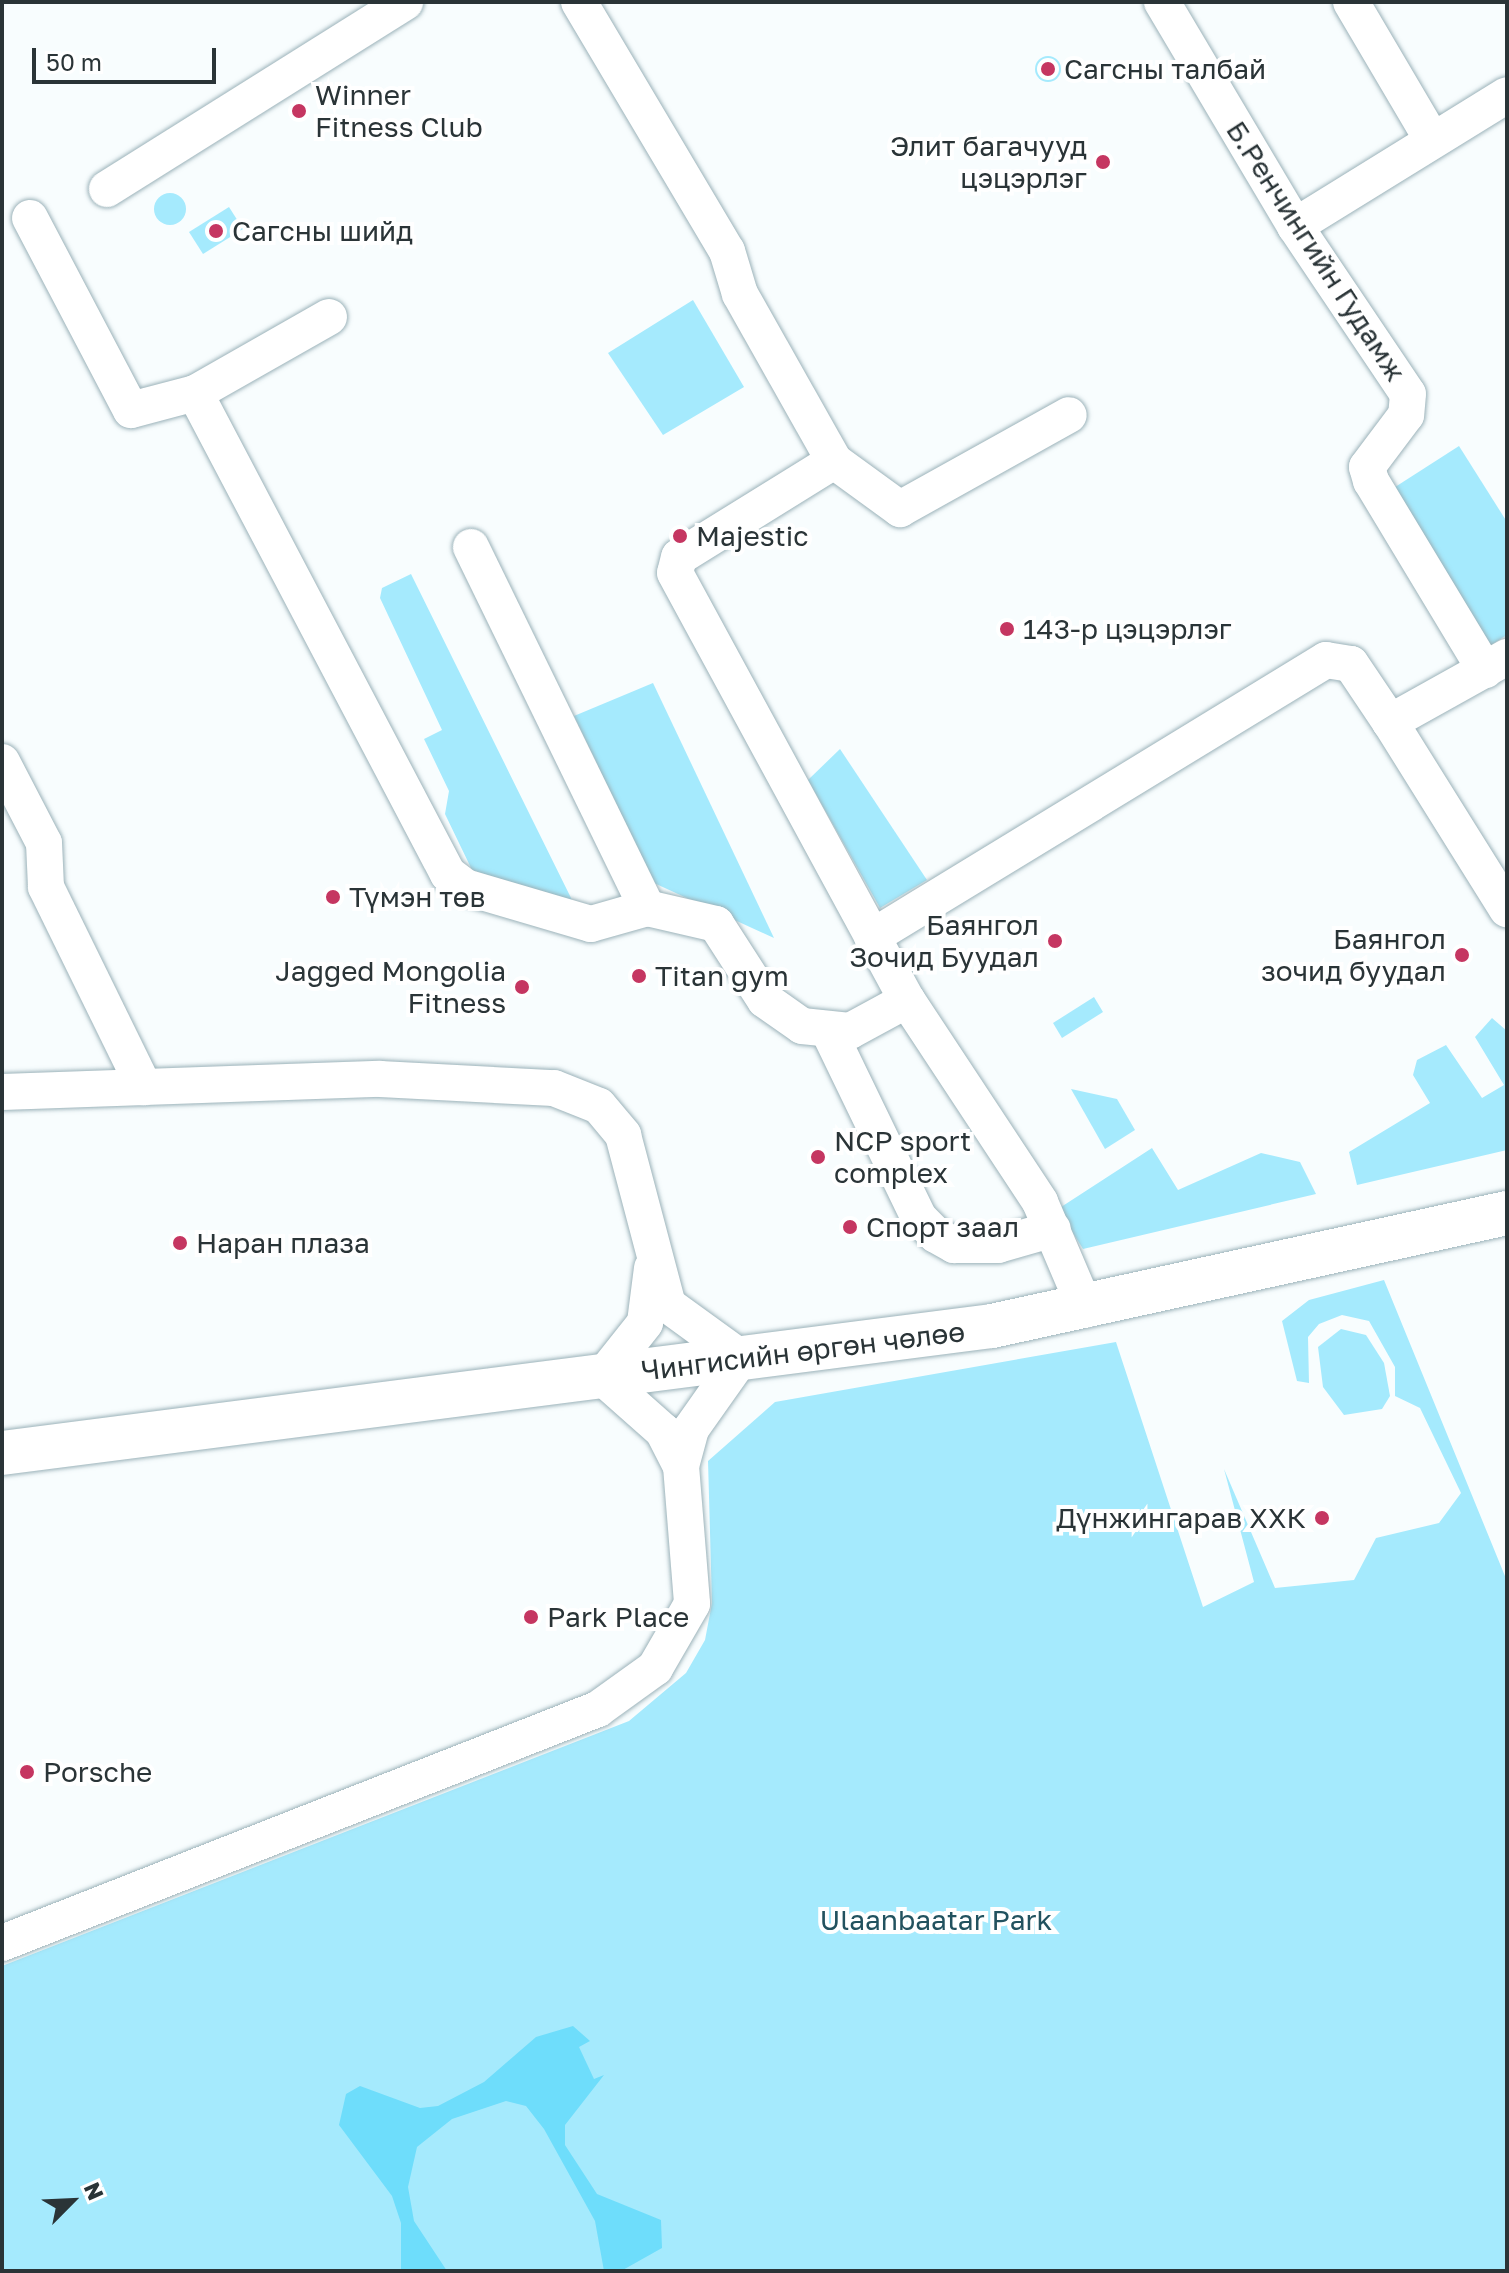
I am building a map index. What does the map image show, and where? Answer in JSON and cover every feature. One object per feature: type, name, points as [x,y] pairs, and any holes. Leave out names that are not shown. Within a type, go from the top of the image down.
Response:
[{"type":"highway","name":"Чингисийн өргөн чөлөө","points":[[2,1453],[602,1377],[1086,1310],[1507,1213]]},
{"type":"street","points":[[107,189],[405,2]]},
{"type":"street","points":[[579,2],[727,251],[740,294],[834,461],[900,509],[1069,415]]},
{"type":"street","name":"Б.Ренчингийн Гудамж","points":[[1162,2],[1295,226],[1408,394],[1406,415],[1367,467],[1371,481],[1496,663],[1390,722]]},
{"type":"street","points":[[1351,2],[1431,138]]},
{"type":"street","points":[[1295,226],[1431,138],[1507,95]]},
{"type":"street","points":[[30,218],[131,410],[195,393],[329,317]]},
{"type":"street","points":[[195,393],[448,874],[477,891],[591,924],[647,908],[716,924],[765,1000],[802,1026],[830,1034],[850,1031],[907,1000]]},
{"type":"street","points":[[834,461],[679,557],[674,569],[907,1000],[1053,1229],[1086,1310]]},
{"type":"street","points":[[471,547],[647,908]]},
{"type":"street","points":[[872,937],[1326,660],[1351,664],[1507,909]]},
{"type":"street","points":[[2,762],[44,843],[46,887],[144,1087]]},
{"type":"street","points":[[830,1034],[919,1218],[936,1235],[954,1245],[998,1245],[1053,1229]]},
{"type":"street","points":[[2,1092],[380,1079],[554,1088],[599,1106],[623,1135],[653,1262],[668,1305],[741,1358],[696,1419],[681,1466],[692,1604],[644,1677],[598,1709],[2,1943]]},
{"type":"street","points":[[653,1262],[645,1323],[602,1377],[663,1431],[681,1466]]},
{"type":"green space","name":"Сагсны талбай","points":[[1048,56],[1057,60],[1061,69],[1057,78],[1048,82],[1039,78],[1035,69],[1039,60]]},
{"type":"green space","points":[[170,193],[182,197],[186,209],[182,221],[170,225],[158,221],[154,209],[158,197]]},
{"type":"green space","name":"Сагсны шийд","points":[[229,207],[243,229],[203,254],[189,232]]},
{"type":"green space","points":[[693,300],[744,387],[663,435],[608,353]]},
{"type":"green space","points":[[1459,446],[1507,522],[1507,635],[1486,648],[1392,489]]},
{"type":"green space","points":[[411,574],[574,904],[472,870],[445,814],[449,791],[424,739],[442,730],[380,598],[382,588]]},
{"type":"green space","points":[[653,683],[774,938],[654,883],[574,716]]},
{"type":"green space","points":[[840,749],[927,880],[880,908],[808,780]]},
{"type":"green space","points":[[1094,997],[1103,1012],[1062,1038],[1053,1023]]},
{"type":"green space","points":[[1492,1018],[1507,1031],[1507,1150],[1357,1185],[1349,1152],[1430,1103],[1413,1075],[1417,1060],[1446,1045],[1482,1098],[1504,1085],[1475,1037]]},
{"type":"green space","points":[[1071,1089],[1117,1099],[1135,1130],[1105,1149]]},
{"type":"green space","points":[[1152,1148],[1178,1190],[1261,1153],[1300,1162],[1316,1194],[1083,1249],[1058,1209]]},
{"type":"green space","name":"Ulaanbaatar Park","points":[[1384,1280],[1507,1581],[1507,2271],[2,2271],[2,1966],[629,1721],[686,1673],[705,1640],[712,1603],[708,1461],[775,1402],[1116,1342],[1203,1607],[1254,1582],[1224,1469],[1275,1588],[1354,1580],[1376,1538],[1439,1523],[1461,1493],[1420,1408],[1395,1396],[1395,1367],[1369,1321],[1342,1315],[1319,1324],[1308,1337],[1309,1383],[1297,1381],[1282,1321],[1309,1300]]},
{"type":"green space","points":[[1341,1329],[1366,1335],[1384,1363],[1390,1396],[1382,1409],[1344,1415],[1323,1387],[1318,1347]]},
{"type":"shaded area","points":[[573,2026],[590,2041],[579,2047],[594,2079],[604,2075],[565,2125],[565,2145],[597,2194],[661,2220],[662,2248],[621,2271],[604,2271],[595,2221],[544,2129],[526,2106],[506,2101],[452,2119],[417,2147],[408,2187],[414,2221],[447,2271],[401,2271],[401,2223],[392,2196],[339,2125],[346,2094],[360,2086],[420,2108],[438,2106],[484,2082],[536,2037]]},
{"type":"place","name":"Сагсны талбай","points":[[1048,69]]},
{"type":"place","name":"Winner Fitness Club","points":[[299,111]]},
{"type":"place","name":"Элит багачууд цэцэрлэг","points":[[1103,162]]},
{"type":"place","name":"Сагсны шийд","points":[[216,231]]},
{"type":"place","name":"Majestic","points":[[680,536]]},
{"type":"place","name":"143-р цэцэрлэг","points":[[1007,629]]},
{"type":"place","name":"Түмэн төв","points":[[333,897]]},
{"type":"place","name":"Баянгол Зочид Буудал","points":[[1055,941]]},
{"type":"place","name":"Баянгол зочид буудал","points":[[1462,955]]},
{"type":"place","name":"Titan gym","points":[[639,976]]},
{"type":"place","name":"Jagged Mongolia Fitness","points":[[522,987]]},
{"type":"place","name":"NCP sport complex","points":[[818,1157]]},
{"type":"place","name":"Спорт заал","points":[[850,1227]]},
{"type":"place","name":"Наран плаза","points":[[180,1243]]},
{"type":"place","name":"Дүнжингарав ХХК","points":[[1322,1518]]},
{"type":"place","name":"Park Place","points":[[531,1617]]},
{"type":"place","name":"Porsche","points":[[27,1772]]}]
